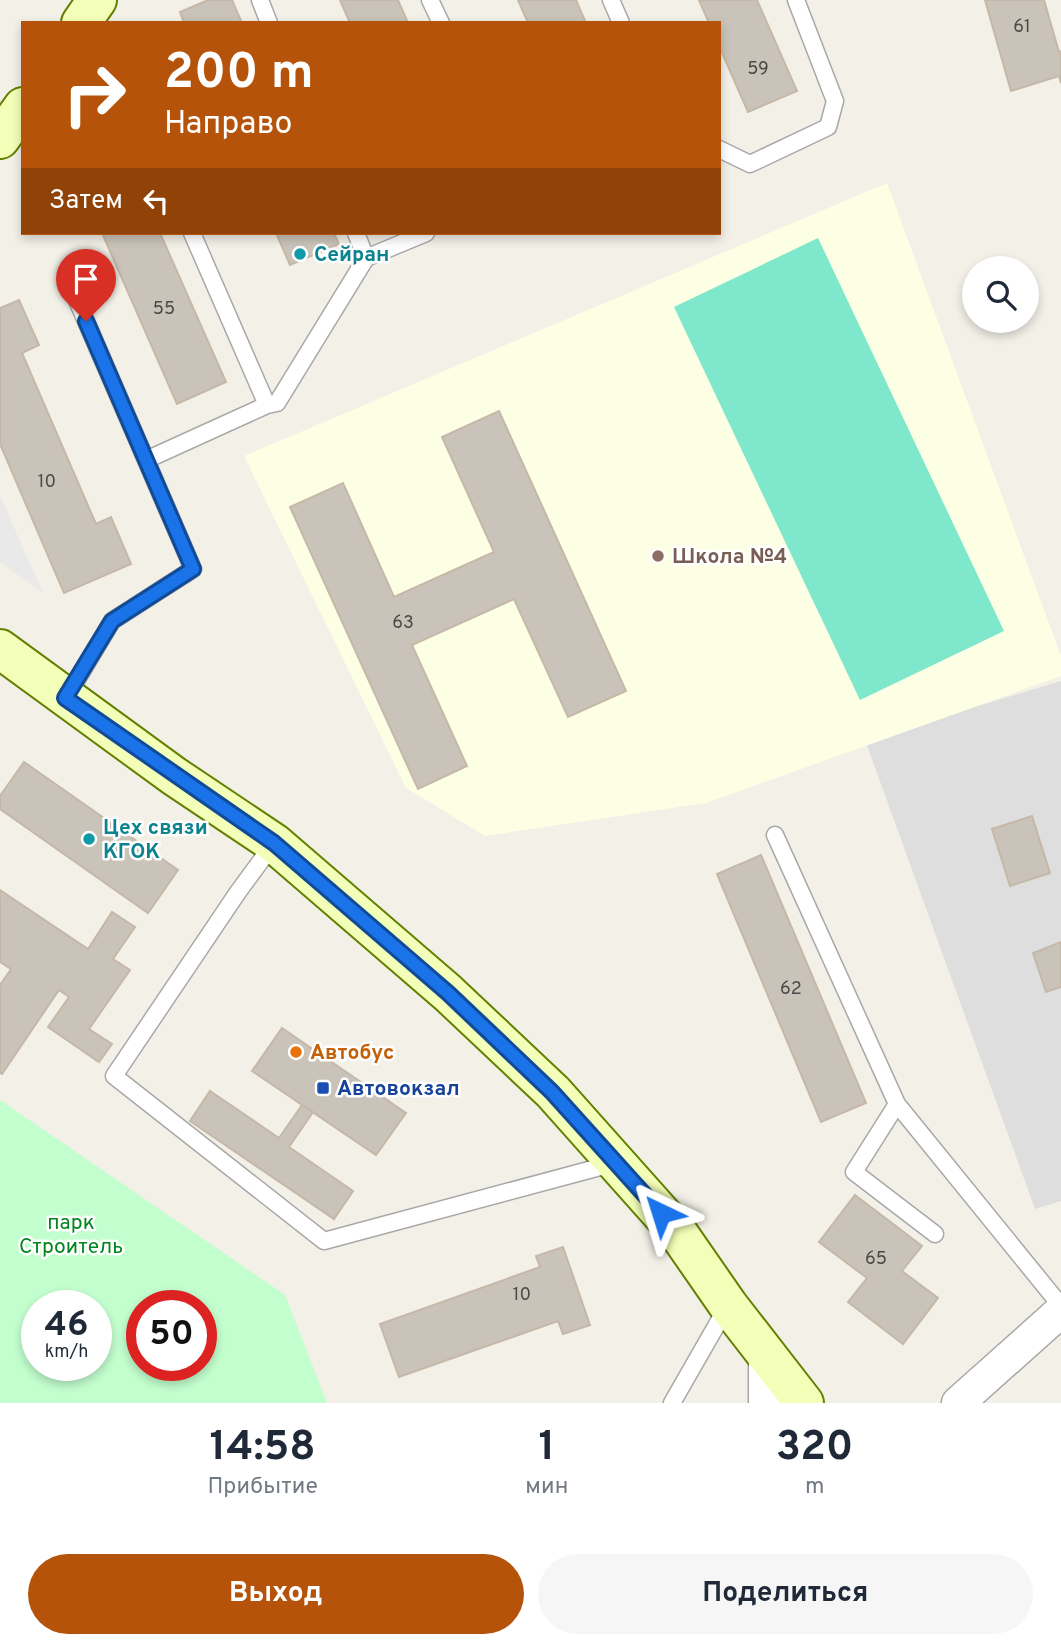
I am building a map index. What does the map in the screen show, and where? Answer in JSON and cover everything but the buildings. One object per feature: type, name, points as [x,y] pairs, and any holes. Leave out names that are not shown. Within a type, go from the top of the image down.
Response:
[{"type":"main road","points":[[82,21],[97,0]]},
{"type":"main road","points":[[0,139],[21,110]]},
{"type":"main road","points":[[0,649],[65,698],[274,843],[448,993],[552,1092],[676,1230],[728,1305],[804,1403]]},
{"type":"street","points":[[958,1403],[1061,1309]]},
{"type":"street","points":[[765,1351],[765,1403]]},
{"type":"lane","points":[[260,0],[268,21]]},
{"type":"lane","points":[[430,0],[441,21]]},
{"type":"lane","points":[[611,0],[620,21]]},
{"type":"lane","points":[[721,150],[750,164],[828,127],[835,101],[796,0]]},
{"type":"lane","points":[[193,235],[267,405]]},
{"type":"lane","points":[[357,235],[366,258]]},
{"type":"lane","points":[[146,460],[267,405],[277,403],[366,258],[421,235]]},
{"type":"lane","points":[[65,698],[112,621],[193,569],[76,298]]},
{"type":"lane","points":[[775,835],[897,1104],[1061,1309]]},
{"type":"lane","points":[[274,843],[114,1076],[324,1241],[616,1162]]},
{"type":"lane","points":[[897,1104],[855,1172],[935,1234]]},
{"type":"lane","points":[[672,1403],[728,1305]]},
{"type":"shaded area","name":"Школа №4","points":[[887,183],[1061,656],[1061,676],[706,803],[485,836],[406,788],[244,456]]},
{"type":"shaded area","points":[[0,496],[43,593],[0,562]]},
{"type":"shaded area","points":[[1061,681],[1061,1201],[1035,1209],[865,740]]},
{"type":"green space","points":[[818,238],[1004,631],[860,700],[674,307]]},
{"type":"green space","name":"парк Строитель","points":[[0,1100],[285,1295],[327,1403],[0,1403]]},
{"type":"place","name":"Сейран","points":[[300,254]]},
{"type":"place","name":"Школа №4","points":[[658,556]]},
{"type":"place","name":"Цех связи КГОК","points":[[89,839]]},
{"type":"place","name":"Автобус","points":[[296,1052]]},
{"type":"place","name":"Автовокзал","points":[[323,1088]]},
{"type":"route","points":[[86,321],[193,569],[112,621],[65,698],[274,843],[448,993],[552,1092],[661,1213]]}]
